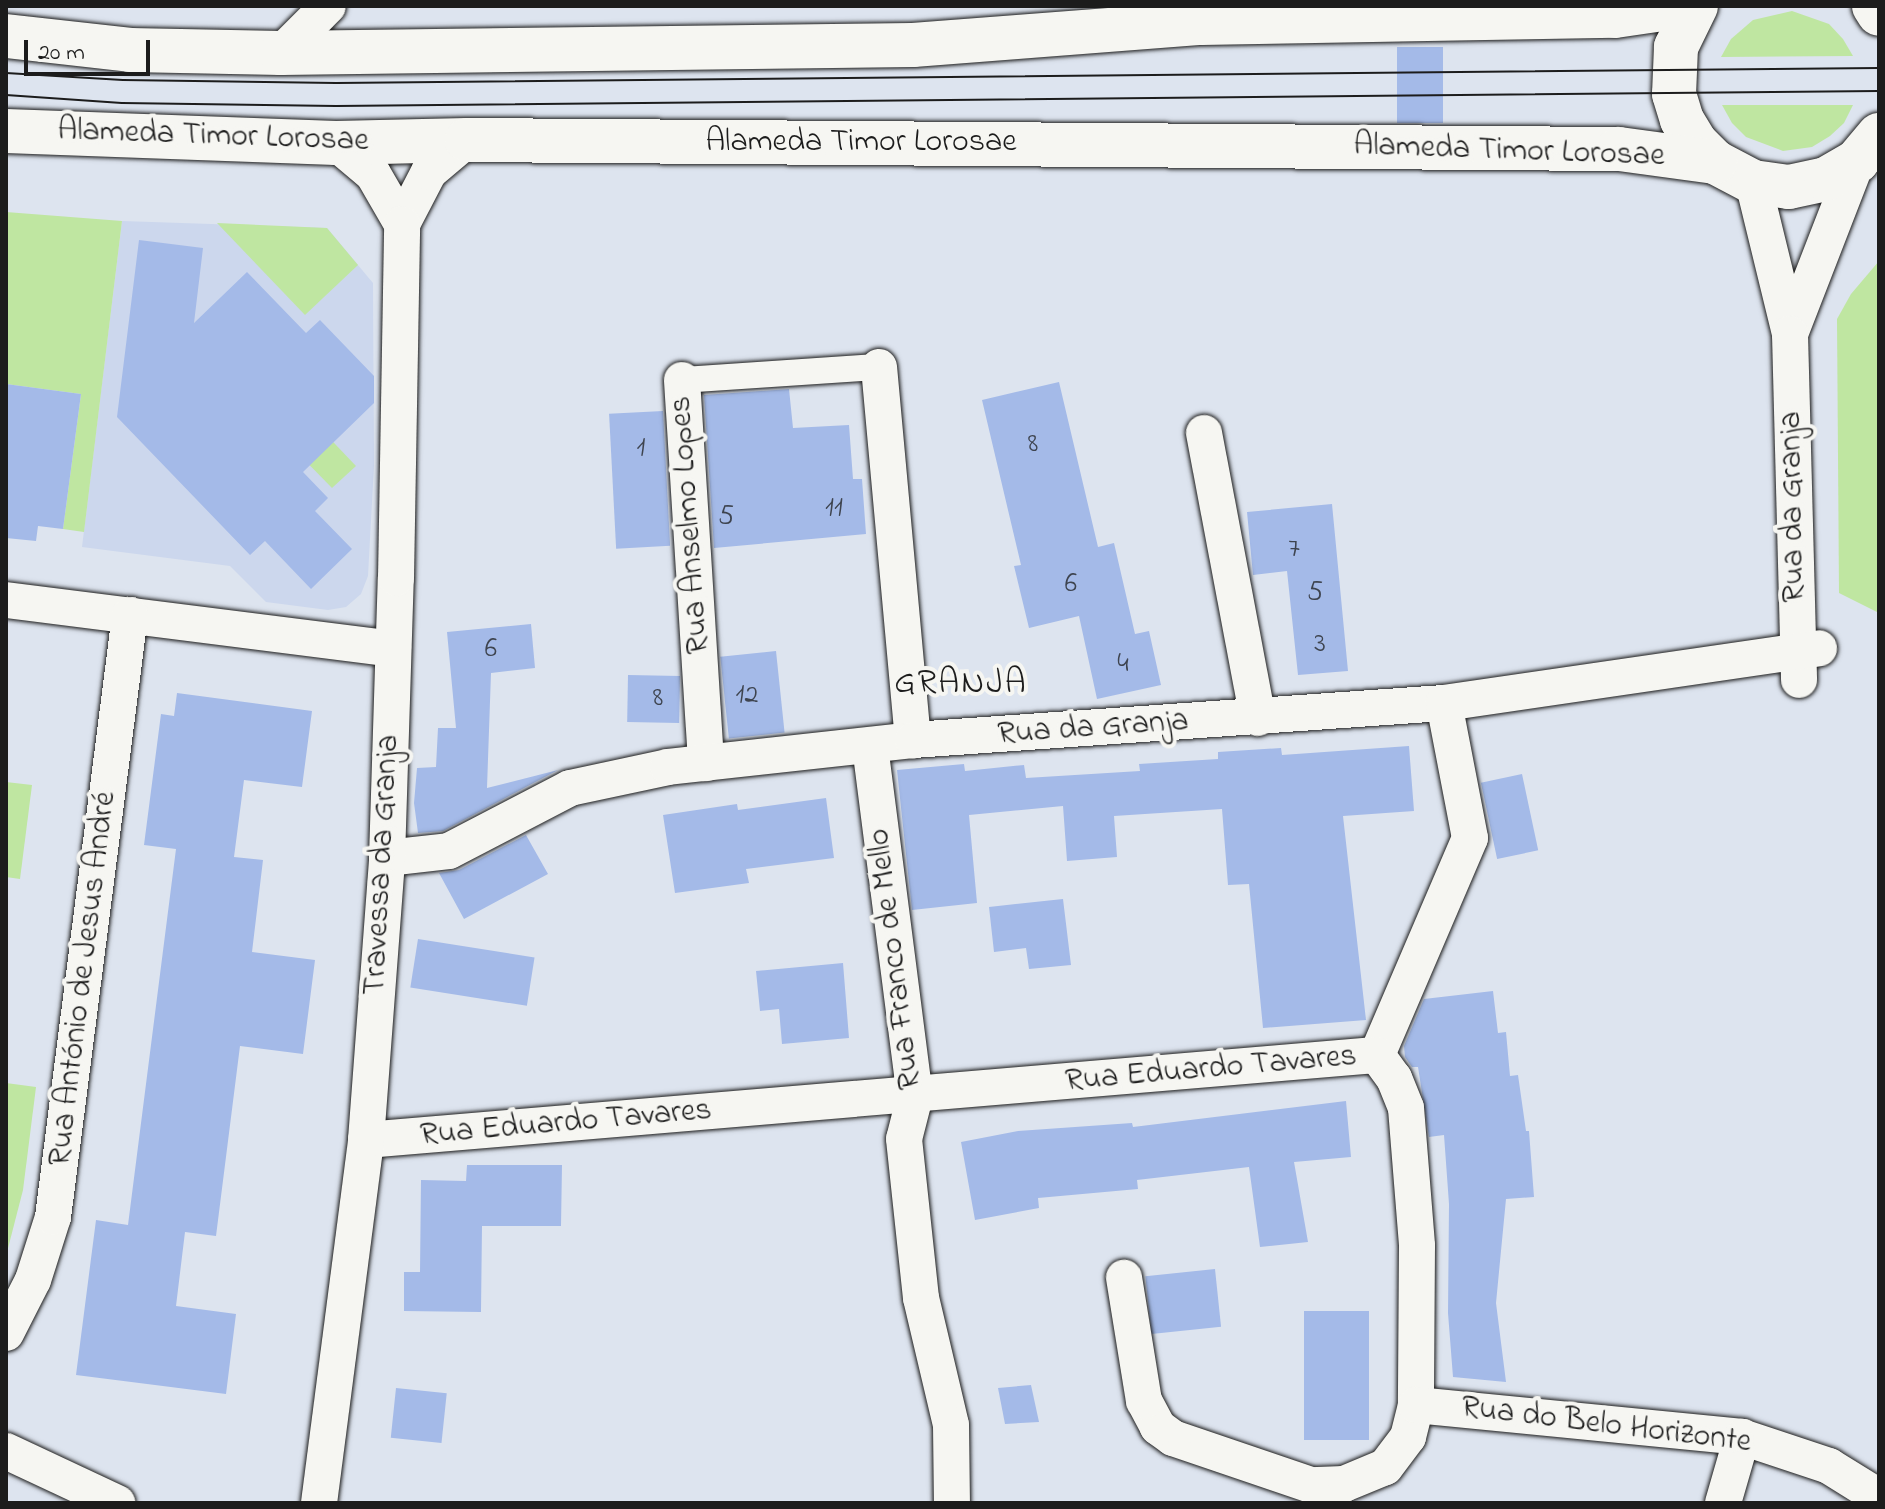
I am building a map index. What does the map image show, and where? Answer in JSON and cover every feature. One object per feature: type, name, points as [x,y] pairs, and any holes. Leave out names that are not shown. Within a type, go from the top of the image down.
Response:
[{"type":"main road","points":[[6,36],[130,50],[281,53],[913,45],[1201,23],[1615,16],[1683,6]]},
{"type":"main road","points":[[1696,6],[1676,47],[1674,94],[1682,120],[1696,143],[1715,162],[1753,182],[1789,187],[1826,179],[1872,145]]},
{"type":"main road","points":[[1877,6],[1879,14]]},
{"type":"main road","name":"Alameda Timor Lorosae","points":[[6,131],[336,143],[467,140],[1619,149],[1715,162]]},
{"type":"street","points":[[281,53],[328,6]]},
{"type":"street","name":"Travessa da Granja","points":[[319,1503],[366,1140],[387,858],[402,224],[429,172],[467,140]]},
{"type":"street","points":[[336,143],[373,174],[402,224]]},
{"type":"street","name":"Rua da Granja","points":[[1790,334],[1872,145]]},
{"type":"street","name":"Rua da Granja","points":[[387,858],[449,851],[570,788],[626,775],[706,763],[913,740],[1444,703],[1805,660],[1790,334],[1753,182]]},
{"type":"street","name":"Rua Anselmo Lopes","points":[[706,763],[682,380],[879,367],[913,740]]},
{"type":"street","points":[[1204,433],[1258,718]]},
{"type":"street","points":[[6,600],[393,649]]},
{"type":"street","name":"Rua António de Jesus André","points":[[6,1333],[33,1280],[55,1206],[130,615]]},
{"type":"street","points":[[1377,1055],[1470,838],[1444,703]]},
{"type":"street","name":"Rua Franco de Mello","points":[[870,746],[915,1096],[904,1139],[921,1298],[951,1425],[952,1503]]},
{"type":"street","name":"Rua Eduardo Tavares","points":[[366,1140],[1377,1055],[1394,1078],[1406,1108],[1417,1224],[1416,1405],[1408,1437],[1385,1467],[1344,1484],[1303,1494],[1193,1447],[1158,1427],[1144,1401],[1124,1278]]},
{"type":"street","name":"Rua do Belo Horizonte","points":[[1416,1405],[1742,1437],[1829,1466],[1879,1497]]},
{"type":"street","points":[[1723,1503],[1742,1437]]},
{"type":"street","points":[[6,1451],[117,1503]]},
{"type":"shaded area","points":[[122,221],[327,228],[373,283],[374,465],[368,576],[361,594],[346,607],[328,610],[266,602],[230,566],[82,547]]},
{"type":"green space","points":[[1792,11],[1829,24],[1853,56],[1721,57],[1731,39],[1753,20]]},
{"type":"green space","points":[[1722,105],[1853,105],[1844,123],[1830,136],[1812,147],[1783,151],[1746,137],[1732,123]]},
{"type":"green space","points":[[6,212],[122,221],[84,532],[63,529],[81,394],[6,384]]},
{"type":"green space","points":[[217,223],[327,228],[358,265],[305,315]]},
{"type":"green space","points":[[1879,261],[1879,613],[1839,593],[1837,319],[1851,294]]},
{"type":"green space","points":[[316,424],[356,466],[332,488],[286,441]]},
{"type":"green space","points":[[6,782],[32,785],[20,879],[6,877]]},
{"type":"green space","points":[[6,1083],[36,1087],[23,1190],[6,1256]]},
{"type":"building","points":[[1397,47],[1443,47],[1443,123],[1397,123]]},
{"type":"building","points":[[139,240],[203,248],[194,323],[247,272],[306,333],[320,320],[374,376],[374,403],[303,472],[328,498],[315,511],[352,549],[311,589],[265,541],[250,555],[117,417]]},
{"type":"building","points":[[1059,382],[1098,547],[1114,543],[1135,634],[1149,631],[1161,685],[1097,699],[1079,616],[1029,628],[1014,566],[1021,565],[982,400]]},
{"type":"building","points":[[6,384],[81,394],[63,529],[38,526],[36,541],[6,538]]},
{"type":"building","points":[[789,389],[793,428],[849,425],[853,479],[862,479],[866,534],[714,548],[704,395]]},
{"type":"building","points":[[663,411],[670,546],[616,549],[609,414]]},
{"type":"building","points":[[1332,504],[1348,671],[1298,675],[1287,571],[1253,575],[1247,512]]},
{"type":"building","points":[[531,624],[535,668],[491,673],[487,788],[558,770],[443,831],[418,833],[414,803],[417,768],[436,767],[438,728],[456,728],[447,632]]},
{"type":"building","points":[[776,651],[785,733],[729,738],[720,657]]},
{"type":"building","points":[[628,675],[680,676],[679,723],[627,722]]},
{"type":"building","points":[[177,693],[312,711],[302,787],[244,780],[234,857],[263,860],[252,952],[315,960],[303,1054],[240,1046],[216,1236],[185,1232],[176,1306],[236,1314],[226,1394],[76,1375],[96,1220],[128,1225],[176,849],[144,845],[161,714],[174,716]]},
{"type":"building","points":[[1409,746],[1414,811],[1343,816],[1366,1020],[1263,1028],[1249,884],[1228,885],[1222,809],[1114,816],[1117,857],[1067,861],[1063,806],[969,815],[977,903],[912,910],[897,770],[964,764],[965,771],[1024,765],[1026,778],[1140,771],[1139,764],[1218,759],[1218,752],[1281,748],[1282,755]]},
{"type":"building","points":[[1522,774],[1538,850],[1497,859],[1481,783]]},
{"type":"building","points":[[826,798],[834,858],[746,869],[749,883],[675,893],[663,815],[737,804],[738,810]]},
{"type":"building","points":[[526,835],[548,874],[464,919],[439,873],[459,870]]},
{"type":"building","points":[[1063,899],[1071,965],[1029,969],[1026,948],[994,952],[989,907]]},
{"type":"building","points":[[418,939],[535,957],[527,1006],[410,987]]},
{"type":"building","points":[[843,963],[849,1038],[782,1044],[779,1009],[760,1011],[756,971]]},
{"type":"building","points":[[1493,991],[1498,1033],[1506,1032],[1510,1076],[1518,1075],[1526,1131],[1529,1131],[1534,1197],[1506,1199],[1496,1303],[1506,1382],[1453,1377],[1448,1313],[1449,1204],[1444,1135],[1429,1137],[1418,1067],[1412,1067],[1405,1057],[1404,1046],[1424,999]]},
{"type":"building","points":[[1346,1101],[1351,1157],[1294,1162],[1308,1242],[1260,1247],[1249,1167],[1137,1180],[1138,1189],[1038,1198],[1039,1208],[975,1220],[961,1142],[1018,1131],[1132,1123],[1133,1127]]},
{"type":"building","points":[[467,1165],[562,1165],[561,1226],[482,1226],[481,1312],[404,1311],[404,1272],[420,1272],[421,1180],[466,1181]]},
{"type":"building","points":[[1215,1269],[1221,1327],[1151,1334],[1145,1276]]},
{"type":"building","points":[[1304,1311],[1369,1311],[1369,1440],[1304,1440]]},
{"type":"building","points":[[1031,1385],[1039,1422],[1005,1424],[998,1388]]},
{"type":"building","points":[[396,1388],[447,1393],[441,1443],[391,1438]]},
{"type":"tram line","points":[[6,73],[123,80],[336,83],[1879,68]]},
{"type":"tram line","points":[[6,95],[122,103],[336,106],[1879,91]]},
{"type":"district","name":"GRANJA","points":[[961,685]]}]
